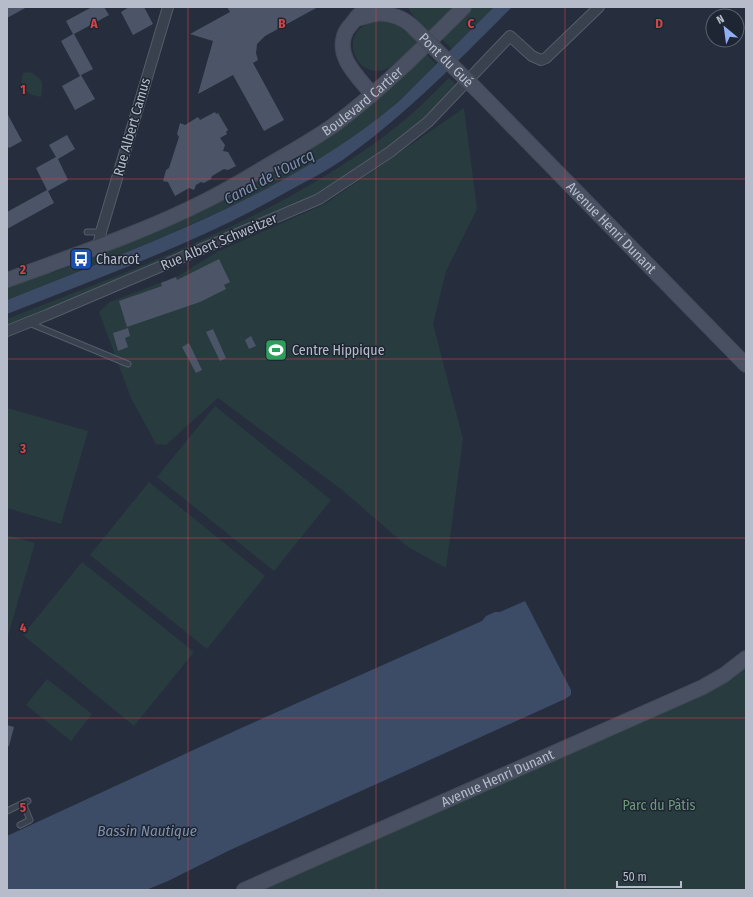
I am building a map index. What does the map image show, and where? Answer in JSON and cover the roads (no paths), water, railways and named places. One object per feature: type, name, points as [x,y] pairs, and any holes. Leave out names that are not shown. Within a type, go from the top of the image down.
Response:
[{"type":"street","name":"Rue Albert Camus","points":[[98,247],[101,232],[109,217],[168,7]]},
{"type":"street","points":[[367,7],[360,12],[350,25],[343,43],[345,58],[354,72],[372,94]]},
{"type":"street","name":"Boulevard Cartier","points":[[7,280],[98,247],[175,215],[209,199],[310,141],[334,125],[372,94],[427,44],[464,7]]},
{"type":"street","name":"Rue Albert Schweitzer","points":[[7,331],[319,198],[390,152],[428,122],[510,36],[532,56],[541,60],[546,58],[599,7]]},
{"type":"street","points":[[356,19],[374,14],[405,17]]},
{"type":"street","name":"Pont du Gué","points":[[405,17],[478,91]]},
{"type":"street","name":"Avenue Henri Dunant","points":[[478,91],[746,365]]},
{"type":"street","name":"Avenue Henri Dunant","points":[[244,890],[703,687],[724,675],[746,658]]},
{"type":"lane","points":[[87,232],[101,232]]},
{"type":"lane","points":[[28,323],[128,364]]},
{"type":"lane","points":[[7,810],[26,802],[30,820],[20,825]]},
{"type":"water","points":[[494,7],[512,7],[452,67],[411,105],[367,142],[338,163],[258,208],[188,241],[152,257],[7,314],[7,300],[137,248],[233,206],[334,150],[398,102]]},
{"type":"water","name":"Bassin Nautique","points":[[525,601],[571,690],[571,695],[565,699],[228,851],[168,881],[146,890],[7,890],[7,836],[239,729],[482,621],[486,616],[495,612],[500,612]]},
{"type":"place","name":"Charcot","points":[[81,259]]},
{"type":"place","name":"Centre Hippique","points":[[276,350]]},
{"type":"water label","name":"Canal de l'Ourcq","points":[[269,177]]},
{"type":"park label","name":"Parc du Pâtis","points":[[659,805]]}]
